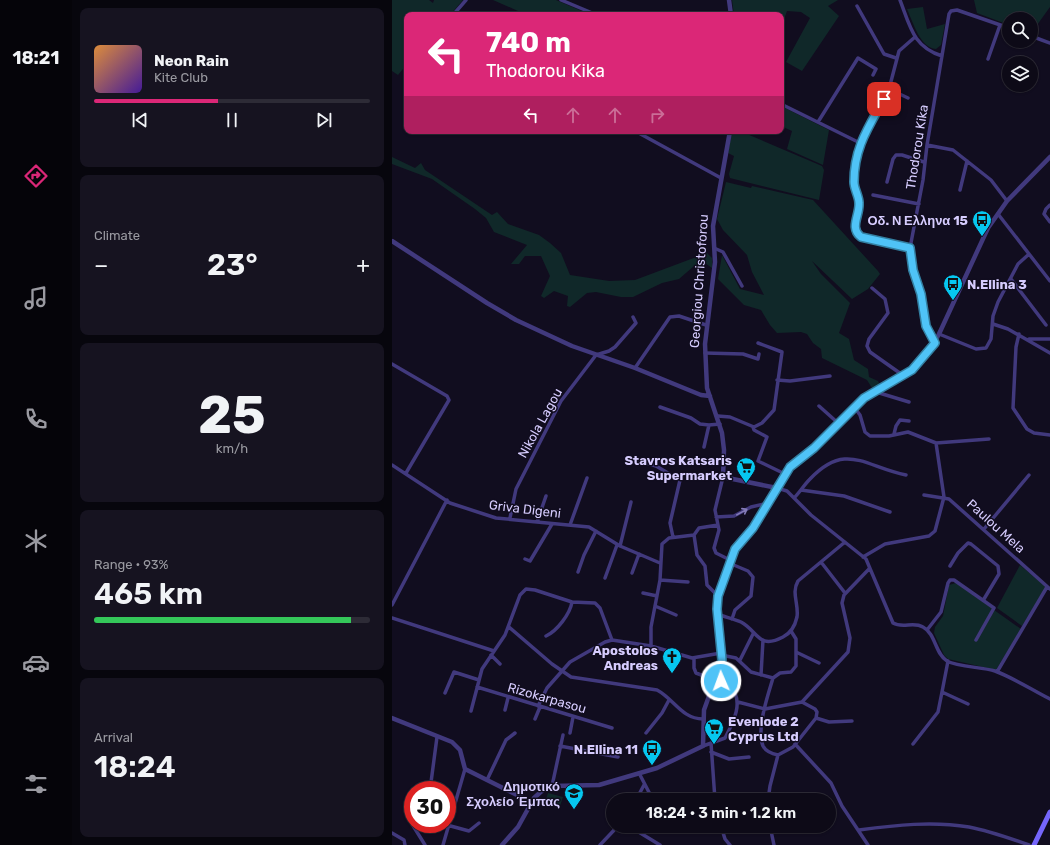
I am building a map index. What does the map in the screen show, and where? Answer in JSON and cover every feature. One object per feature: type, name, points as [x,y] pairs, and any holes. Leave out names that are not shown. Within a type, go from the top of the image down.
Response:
[{"type":"main road","points":[[1034,845],[1050,812]]},
{"type":"street","points":[[456,12],[466,0]]},
{"type":"street","points":[[561,0],[589,12]]},
{"type":"street","points":[[729,0],[731,12]]},
{"type":"street","points":[[900,0],[915,37],[930,52],[942,56]]},
{"type":"street","points":[[857,6],[884,54],[896,58]]},
{"type":"street","name":"Thodorou Kika","points":[[935,343],[926,326],[921,294],[913,270],[910,248],[919,204],[924,162],[949,14],[952,11],[957,10],[1000,25]]},
{"type":"street","points":[[988,59],[1000,25]]},
{"type":"street","points":[[910,248],[861,237],[856,234],[855,229],[860,202],[854,184],[856,157],[860,143],[889,89],[896,58],[903,46],[915,37]]},
{"type":"street","points":[[1038,39],[1050,43]]},
{"type":"street","points":[[818,122],[858,58],[876,69],[873,75]]},
{"type":"street","points":[[889,89],[908,98]]},
{"type":"street","points":[[784,105],[860,143]]},
{"type":"street","points":[[641,134],[722,178]]},
{"type":"street","name":"Georgiou Christoforou","points":[[729,134],[713,226],[714,268],[706,325],[705,353],[706,381],[718,416],[724,450],[723,477],[715,510],[719,535],[715,550],[730,561]]},
{"type":"street","points":[[927,145],[948,148],[967,161],[991,180],[1007,201]]},
{"type":"street","points":[[887,182],[893,159],[896,155],[902,155],[924,162]]},
{"type":"street","points":[[703,746],[703,719],[707,702],[721,664],[717,614],[718,596],[735,549],[753,528],[785,474],[854,407],[916,367],[935,343],[988,228],[1007,201],[1050,157]]},
{"type":"street","points":[[960,190],[967,161]]},
{"type":"street","points":[[873,195],[919,204]]},
{"type":"street","points":[[1050,205],[1044,214],[1050,222]]},
{"type":"street","points":[[998,214],[1028,255],[1050,281]]},
{"type":"street","points":[[392,241],[502,312],[572,346],[635,368],[701,395],[710,396]]},
{"type":"street","points":[[714,248],[723,252],[742,286]]},
{"type":"street","points":[[939,334],[982,350],[990,342],[995,309],[1018,264],[1028,255]]},
{"type":"street","points":[[1011,279],[1046,325]]},
{"type":"street","points":[[872,288],[885,299],[888,313],[869,339],[867,346],[870,352],[904,376]]},
{"type":"street","points":[[635,368],[670,317],[679,316],[706,325]]},
{"type":"street","points":[[596,355],[609,351],[615,347],[636,323],[633,317]]},
{"type":"street","points":[[993,324],[1002,326],[1019,334],[1050,353]]},
{"type":"street","points":[[1019,334],[1016,347],[1013,408],[1027,429],[1034,433],[1050,435]]},
{"type":"street","points":[[1027,339],[1045,341],[1050,339]]},
{"type":"street","points":[[1042,348],[1045,341]]},
{"type":"street","points":[[753,427],[762,423],[774,410],[782,352],[758,343]]},
{"type":"street","points":[[705,353],[743,354],[758,359],[759,354]]},
{"type":"street","name":"Nikola Lagou","points":[[510,518],[516,489],[561,401],[596,355]]},
{"type":"street","points":[[392,364],[447,396],[449,400],[406,473]]},
{"type":"street","points":[[777,380],[790,381],[830,376]]},
{"type":"street","points":[[876,392],[909,402]]},
{"type":"street","points":[[819,406],[838,423]]},
{"type":"street","points":[[660,407],[691,418],[700,424],[720,424]]},
{"type":"street","points":[[854,407],[860,415],[867,434],[877,436],[908,432],[936,442],[989,439]]},
{"type":"street","points":[[718,416],[730,417],[753,427],[754,430],[767,437],[758,461],[785,474]]},
{"type":"street","points":[[894,434],[896,426],[900,420],[909,421]]},
{"type":"street","points":[[704,447],[710,425]]},
{"type":"street","points":[[864,557],[885,544],[928,536],[933,534],[937,528],[944,497],[936,442]]},
{"type":"street","points":[[629,458],[656,466],[680,480],[670,523],[673,537]]},
{"type":"street","points":[[794,498],[816,473],[841,458],[858,460],[889,471],[906,475]]},
{"type":"street","name":"Griva Digeni","points":[[392,465],[450,503],[490,516],[589,528],[618,545],[660,563]]},
{"type":"street","points":[[984,529],[1029,475]]},
{"type":"street","points":[[723,477],[787,491],[811,516],[864,557],[893,623],[902,626],[918,624],[927,630],[941,654],[948,661],[997,672],[1050,698]]},
{"type":"street","points":[[570,525],[587,478]]},
{"type":"street","points":[[801,490],[844,496],[890,512]]},
{"type":"street","name":"Paulou Mela","points":[[924,495],[944,497],[952,501],[1049,588],[997,672]]},
{"type":"street","points":[[537,522],[546,496]]},
{"type":"street","points":[[392,605],[447,500]]},
{"type":"street","points":[[605,578],[618,545],[631,502]]},
{"type":"street","points":[[716,517],[734,516],[751,507],[768,503]]},
{"type":"street","points":[[525,559],[530,561],[552,524]]},
{"type":"street","points":[[718,525],[699,528],[694,535],[696,555],[704,566],[707,585],[718,596]]},
{"type":"street","points":[[578,572],[584,555],[596,531]]},
{"type":"street","points":[[651,646],[651,627],[660,580],[662,544],[666,539],[673,537],[694,535]]},
{"type":"street","points":[[717,614],[742,623],[754,634],[764,640],[776,641],[791,632],[797,616],[794,587],[798,581],[845,542]]},
{"type":"street","points":[[950,566],[958,553],[968,544],[971,544],[998,566],[1000,570],[999,574],[984,599]]},
{"type":"street","points":[[632,573],[639,554]]},
{"type":"street","points":[[730,561],[748,571],[753,577],[751,596],[735,610],[732,619]]},
{"type":"street","points":[[821,562],[845,593]]},
{"type":"street","points":[[738,702],[765,709],[802,702],[848,652],[850,638],[842,603],[845,593],[869,569]]},
{"type":"street","points":[[660,580],[688,582]]},
{"type":"street","points":[[927,630],[941,612],[946,586],[950,580],[956,581],[984,599],[994,608],[976,640]]},
{"type":"street","points":[[471,711],[479,680],[491,655],[509,627],[520,595],[526,589],[534,590],[572,602],[590,602],[597,605],[612,640]]},
{"type":"street","points":[[643,593],[657,596]]},
{"type":"street","points":[[546,636],[560,624],[571,608],[572,602]]},
{"type":"street","points":[[655,606],[676,615]]},
{"type":"street","points":[[392,618],[494,651]]},
{"type":"street","points":[[509,627],[561,670],[576,679],[657,690],[690,717],[703,719]]},
{"type":"street","points":[[778,756],[768,752],[763,745],[762,726],[773,678],[780,672],[792,671],[797,664],[796,638],[791,632]]},
{"type":"street","points":[[740,660],[754,634]]},
{"type":"street","points":[[535,719],[547,688],[561,670],[578,656],[612,640],[651,646],[694,658],[721,654],[740,660],[751,672],[773,678]]},
{"type":"street","points":[[760,675],[764,640]]},
{"type":"street","points":[[796,652],[819,663]]},
{"type":"street","points":[[491,655],[500,664]]},
{"type":"street","points":[[502,845],[518,827],[531,802],[541,791],[552,786],[594,787],[665,765],[703,746],[725,738],[734,719],[738,702],[732,687],[716,679],[696,673],[694,668],[694,658]]},
{"type":"street","points":[[913,744],[938,712],[948,661]]},
{"type":"street","points":[[444,693],[454,672],[479,680]]},
{"type":"street","name":"Rizokarpasou","points":[[477,687],[508,698],[612,728]]},
{"type":"street","points":[[942,692],[968,704]]},
{"type":"street","points":[[505,710],[508,698]]},
{"type":"street","points":[[646,733],[662,713],[669,700]]},
{"type":"street","points":[[770,793],[770,786],[778,756],[796,744],[816,718],[817,712],[802,702]]},
{"type":"street","points":[[570,733],[573,717]]},
{"type":"street","points":[[392,718],[452,742],[458,747],[465,770],[456,798]]},
{"type":"street","points":[[816,718],[829,722],[852,720]]},
{"type":"street","points":[[487,780],[506,740],[515,733]]},
{"type":"street","points":[[552,786],[563,735]]},
{"type":"street","points":[[431,781],[437,737]]},
{"type":"street","points":[[711,743],[714,793]]},
{"type":"street","points":[[796,744],[831,783],[842,806],[868,845]]},
{"type":"street","points":[[560,746],[618,757]]},
{"type":"street","points":[[711,752],[729,759],[748,757]]},
{"type":"street","points":[[465,770],[531,802]]},
{"type":"street","points":[[639,773],[649,793]]},
{"type":"street","points":[[640,793],[644,785]]},
{"type":"street","points":[[456,827],[469,831],[479,823]]},
{"type":"street","points":[[859,830],[905,824],[941,824],[982,830],[1029,845]]},
{"type":"street","points":[[392,833],[404,840],[405,845]]},
{"type":"street","points":[[418,833],[425,845]]},
{"type":"street","points":[[442,845],[445,833]]},
{"type":"street","points":[[600,845],[611,833]]},
{"type":"street","points":[[640,833],[660,845]]},
{"type":"street","points":[[723,845],[729,844],[724,833]]},
{"type":"street","points":[[771,833],[774,845]]},
{"type":"green space","points":[[392,0],[429,0],[433,3],[434,0],[463,0],[453,12],[404,12],[404,68],[398,75],[392,71]]},
{"type":"green space","points":[[493,0],[556,0],[584,12],[520,12]]},
{"type":"green space","points":[[732,0],[838,0],[828,6],[839,16],[802,71],[786,62],[810,18],[801,12],[787,11],[784,20],[784,12],[734,12]]},
{"type":"green space","points":[[974,0],[1050,0],[1050,7],[1038,24],[1038,12],[1002,12],[1002,22],[977,13]]},
{"type":"green space","points":[[923,7],[927,29],[945,24],[941,45],[936,49],[930,48],[921,39],[907,9]]},
{"type":"green space","points":[[784,108],[829,130],[823,165],[787,149],[792,131],[784,127]]},
{"type":"green space","points":[[731,134],[747,134],[822,166],[824,170],[819,200],[730,178],[729,174],[734,156],[728,153]]},
{"type":"green space","points":[[392,157],[415,168],[421,163],[425,170],[492,215],[497,212],[508,224],[539,235],[561,253],[570,275],[609,281],[635,280],[707,253],[712,258],[712,268],[705,263],[694,266],[679,279],[662,283],[633,297],[621,297],[596,292],[587,293],[570,307],[567,306],[568,296],[554,291],[544,298],[541,296],[550,276],[541,256],[525,256],[519,264],[511,264],[527,245],[494,232],[486,218],[475,209],[432,179],[392,164]]},
{"type":"green space","points":[[726,182],[751,188],[752,186],[813,200],[878,271],[880,274],[868,289],[852,299],[812,261],[821,274],[850,303],[839,333],[849,339],[854,360],[868,369],[869,377],[878,381],[880,385],[872,388],[867,380],[822,358],[821,349],[813,343],[807,334],[801,332],[777,333],[761,310],[744,305],[718,279],[722,255],[740,289],[764,295],[752,272],[747,255],[723,230],[717,219]]},
{"type":"green space","points":[[1020,565],[1046,587],[1022,626],[997,608]]},
{"type":"green space","points":[[956,583],[1021,629],[996,670],[948,659],[944,655],[934,633],[935,627],[943,616],[949,585]]},
{"type":"green space","points":[[548,793],[563,797],[560,806],[545,802]]},
{"type":"place","name":"Οδ. Ν Ελληνα 15","points":[[982,237]]},
{"type":"place","name":"N.Ellina 3","points":[[953,301]]},
{"type":"place","name":"Stavros Katsaris Supermarket","points":[[746,484]]},
{"type":"place","name":"Apostolos Andreas","points":[[672,674]]},
{"type":"place","name":"Evenlode 2 Cyprus Ltd","points":[[714,745]]},
{"type":"place","name":"N.Ellina 11","points":[[652,766]]},
{"type":"place","name":"Δημοτικό Σχολείο Έμπας","points":[[574,810]]},
{"type":"route","points":[[721,681],[716,679],[722,660],[717,609],[718,596],[735,549],[753,528],[790,467],[814,448],[848,412],[864,398],[912,370],[922,361],[935,343],[926,326],[921,294],[913,270],[910,248],[861,237],[856,234],[855,229],[860,202],[854,184],[856,157],[865,132],[884,99]]}]
